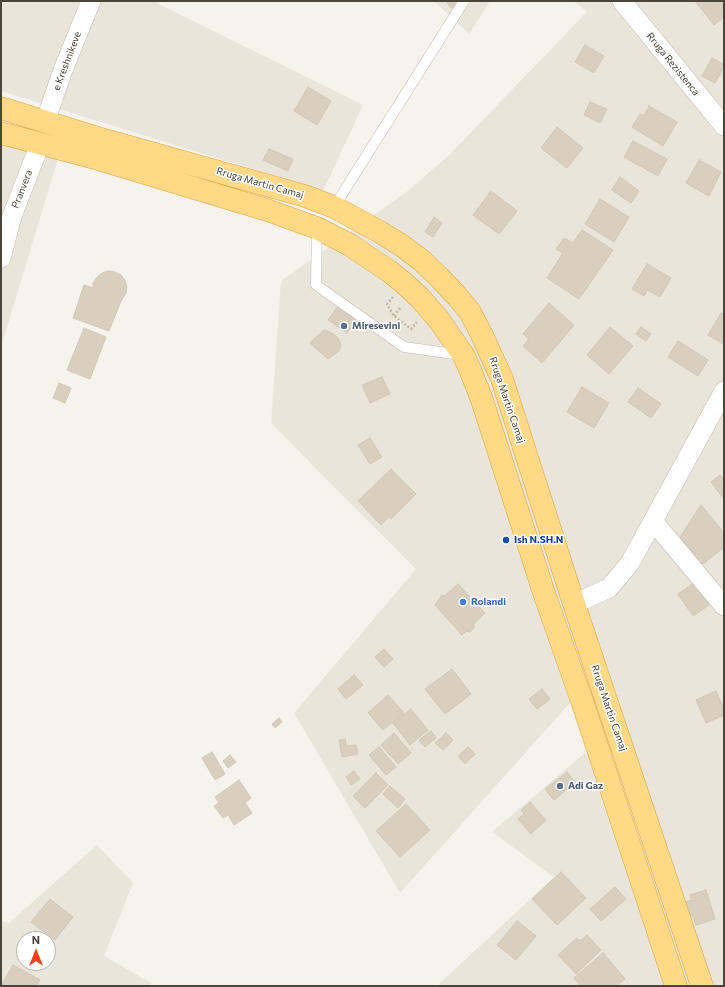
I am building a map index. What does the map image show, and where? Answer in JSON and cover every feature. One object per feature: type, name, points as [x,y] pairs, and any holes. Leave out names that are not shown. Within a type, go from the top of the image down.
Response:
[{"type":"highway","name":"Rruga Martin Camaj","points":[[1,108],[45,122],[291,192],[334,207],[380,232],[421,260],[453,291],[470,312],[492,354],[502,379],[574,604],[702,986]]},
{"type":"highway","points":[[1,133],[98,159],[267,210],[317,228],[350,245],[404,283],[420,298],[439,320],[464,356],[482,400],[544,593],[583,704],[676,986]]},
{"type":"street","name":"e Kreshnikeve","points":[[45,122],[63,70],[91,1]]},
{"type":"street","name":"Rruga Rezistenca","points":[[622,1],[724,126]]},
{"type":"street","name":"Pranvera","points":[[1,258],[12,216],[40,144]]},
{"type":"street","points":[[574,604],[609,588],[630,563],[724,391]]},
{"type":"street","points":[[654,520],[724,606]]},
{"type":"lane","points":[[334,207],[464,1]]},
{"type":"lane","points":[[317,228],[316,285],[404,347],[464,356]]},
{"type":"path","points":[[394,316],[401,307]]},
{"type":"shaded area","points":[[1,1],[153,1],[363,105],[323,191],[1,91]]},
{"type":"shaded area","points":[[434,1],[490,1],[469,34]]},
{"type":"shaded area","points":[[574,1],[724,1],[724,986],[437,986],[554,877],[492,832],[592,747],[578,694],[400,893],[294,713],[416,569],[271,423],[281,281],[409,190],[448,156],[587,12]]},
{"type":"shaded area","points":[[1,123],[63,142],[1,347]]},
{"type":"shaded area","points":[[97,845],[133,883],[104,956],[151,983],[149,986],[1,986],[1,921],[9,923]]},
{"type":"building","points":[[446,1],[460,1],[451,8]]},
{"type":"building","points":[[695,1],[724,1],[724,17],[714,25]]},
{"type":"building","points":[[585,45],[604,56],[594,73],[575,62]]},
{"type":"building","points":[[712,58],[724,65],[715,83],[702,76]]},
{"type":"building","points":[[308,87],[331,101],[317,125],[294,111]]},
{"type":"building","points":[[590,102],[607,109],[600,123],[584,115]]},
{"type":"building","points":[[649,106],[677,122],[663,146],[632,127],[640,114],[644,116]]},
{"type":"building","points":[[557,127],[583,148],[567,168],[541,148]]},
{"type":"building","points":[[633,141],[667,159],[658,176],[624,157]]},
{"type":"building","points":[[269,149],[293,159],[288,171],[263,160]]},
{"type":"building","points":[[699,160],[721,172],[709,196],[686,183]]},
{"type":"building","points":[[620,177],[639,191],[631,203],[612,190]]},
{"type":"building","points":[[491,191],[517,211],[499,234],[473,215]]},
{"type":"building","points":[[600,199],[629,217],[614,242],[585,224]]},
{"type":"building","points":[[434,217],[442,223],[433,237],[425,232]]},
{"type":"building","points":[[582,230],[613,250],[579,299],[547,278],[563,253],[556,249],[564,238],[573,243]]},
{"type":"building","points":[[647,264],[671,278],[660,297],[647,290],[644,296],[632,289]]},
{"type":"building","points":[[108,271],[121,275],[125,280],[127,287],[126,293],[121,301],[109,331],[73,318],[84,285],[93,288],[93,283],[97,277]]},
{"type":"building","points":[[549,303],[574,325],[542,363],[523,346],[529,339],[523,334]]},
{"type":"building","name":"Miresevini","points":[[338,306],[356,320],[347,333],[328,320]]},
{"type":"building","points":[[721,313],[724,314],[724,344],[708,335]]},
{"type":"building","points":[[610,327],[633,346],[609,374],[587,355]]},
{"type":"building","points":[[641,327],[651,334],[646,341],[636,334]]},
{"type":"building","points":[[84,328],[106,337],[90,379],[67,370]]},
{"type":"building","points":[[324,330],[332,333],[338,338],[341,345],[339,351],[328,359],[310,343]]},
{"type":"building","points":[[678,341],[708,360],[698,376],[668,357]]},
{"type":"building","points":[[382,377],[390,394],[370,403],[362,385]]},
{"type":"building","points":[[59,383],[71,388],[65,403],[53,398]]},
{"type":"building","points":[[582,387],[609,403],[594,428],[567,412]]},
{"type":"building","points":[[638,388],[661,404],[651,418],[628,402]]},
{"type":"building","points":[[370,438],[382,457],[370,464],[358,445]]},
{"type":"building","points":[[391,469],[416,494],[391,519],[389,517],[381,525],[358,501]]},
{"type":"building","points":[[720,475],[724,479],[724,499],[711,482]]},
{"type":"building","points":[[701,505],[724,533],[724,547],[703,564],[680,537]]},
{"type":"building","points":[[694,583],[709,605],[693,616],[678,594]]},
{"type":"building","points":[[458,584],[485,613],[474,624],[474,628],[470,632],[466,631],[462,635],[435,605],[442,595],[444,596]]},
{"type":"building","points":[[384,649],[393,659],[384,667],[375,657]]},
{"type":"building","points":[[452,669],[471,694],[445,714],[425,689]]},
{"type":"building","points":[[354,675],[363,685],[346,699],[338,689]]},
{"type":"building","points":[[542,689],[550,699],[537,709],[529,699]]},
{"type":"building","points":[[716,691],[724,709],[724,715],[706,723],[696,700]]},
{"type":"building","points":[[388,695],[404,713],[383,730],[368,713]]},
{"type":"building","points":[[411,709],[428,730],[410,745],[393,723]]},
{"type":"building","points":[[279,718],[282,722],[275,728],[272,724]]},
{"type":"building","points":[[431,731],[436,738],[425,747],[419,740]]},
{"type":"building","points":[[394,733],[411,753],[398,764],[381,745]]},
{"type":"building","points":[[446,733],[453,740],[443,750],[435,743]]},
{"type":"building","points":[[345,739],[346,746],[356,745],[358,754],[342,757],[339,740]]},
{"type":"building","points":[[379,747],[396,767],[386,775],[369,755]]},
{"type":"building","points":[[468,747],[475,754],[465,764],[458,756]]},
{"type":"building","points":[[212,752],[225,774],[215,780],[202,758]]},
{"type":"building","points":[[230,755],[236,762],[228,768],[223,761]]},
{"type":"building","points":[[354,771],[360,779],[351,785],[346,777]]},
{"type":"building","name":"Adi Gaz","points":[[567,772],[575,782],[554,800],[545,789]]},
{"type":"building","points":[[376,773],[388,785],[365,808],[353,796]]},
{"type":"building","points":[[239,780],[251,798],[245,803],[252,813],[234,825],[228,815],[223,818],[214,806],[219,803],[215,797]]},
{"type":"building","points":[[390,786],[405,799],[398,808],[383,794]]},
{"type":"building","points":[[530,802],[546,820],[531,834],[518,819],[524,814],[521,810]]},
{"type":"building","points":[[406,804],[430,830],[400,857],[376,831]]},
{"type":"building","points":[[561,872],[586,898],[557,925],[532,899]]},
{"type":"building","points":[[615,887],[626,899],[601,921],[590,909]]},
{"type":"building","points":[[706,890],[715,919],[696,925],[692,915],[686,917],[682,903],[692,900],[690,895]]},
{"type":"building","points":[[50,899],[73,917],[56,939],[56,931],[43,931],[31,922]]},
{"type":"building","points":[[517,921],[536,936],[516,960],[497,945]]},
{"type":"building","points":[[587,935],[601,950],[576,974],[558,955],[577,938],[580,941]]},
{"type":"building","points":[[603,953],[625,979],[616,986],[581,986],[574,978]]},
{"type":"building","points":[[13,965],[16,967],[16,971],[24,971],[40,980],[36,986],[1,986]]},
{"type":"place","name":"Miresevini","points":[[344,326]]},
{"type":"place","name":"Ish N.SH.N","points":[[506,540]]},
{"type":"place","name":"Rolandi","points":[[463,602]]},
{"type":"place","name":"Adi Gaz","points":[[560,786]]}]
